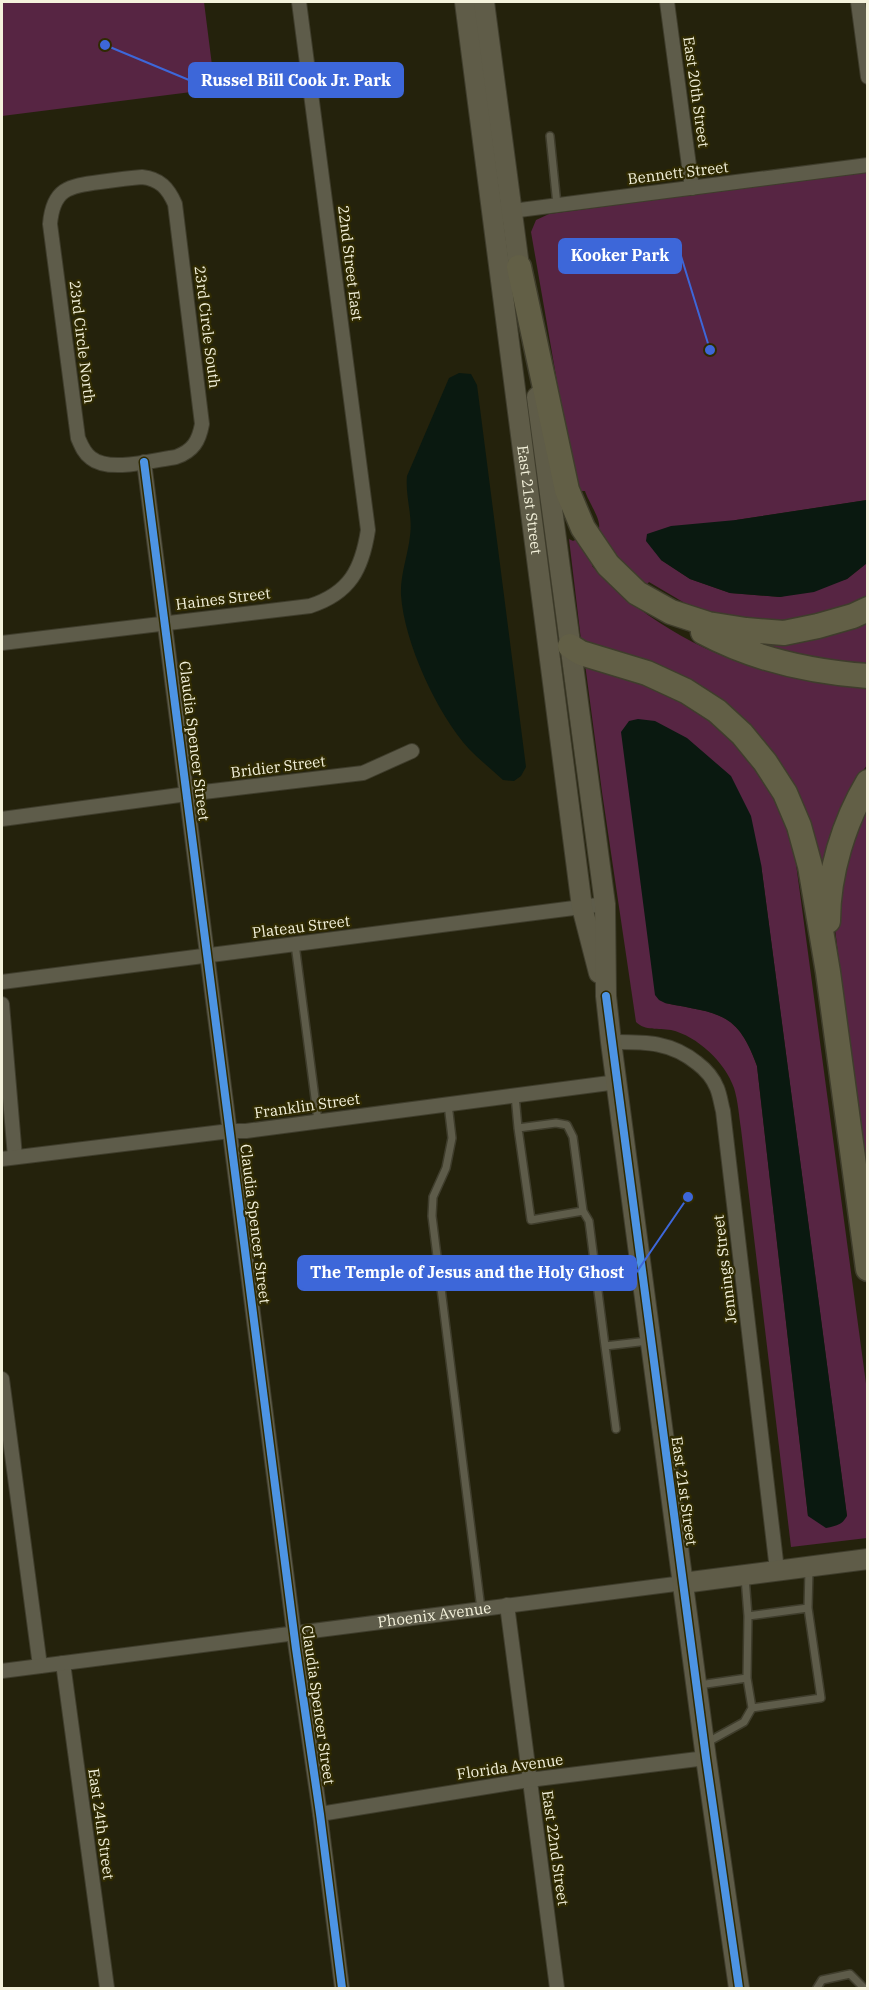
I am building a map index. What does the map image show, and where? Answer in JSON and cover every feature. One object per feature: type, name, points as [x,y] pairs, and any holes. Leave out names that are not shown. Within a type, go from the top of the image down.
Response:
[{"type":"highway","points":[[519,267],[567,490],[583,528],[609,565],[637,593],[705,634],[747,651],[823,672],[867,676]]},
{"type":"highway","points":[[671,612],[708,624],[784,633],[844,619],[867,609]]},
{"type":"highway","points":[[570,645],[581,653],[647,673],[686,691],[717,711],[734,726],[765,762],[785,793],[800,826],[810,866],[828,972],[867,1269]]},
{"type":"highway","points":[[828,972],[828,916],[832,876],[854,805],[867,782]]},
{"type":"main road","name":"East 21st Street","points":[[465,2],[582,907],[606,996]]},
{"type":"main road","name":"East 21st Street","points":[[484,2],[605,904],[606,996],[611,1042],[696,1686],[739,1989]]},
{"type":"main road","points":[[545,614],[570,645]]},
{"type":"main road","name":"Phoenix Avenue","points":[[683,1583],[867,1559]]},
{"type":"street","name":"22nd Street East","points":[[299,2],[368,530]]},
{"type":"street","name":"East 20th Street","points":[[667,2],[692,188]]},
{"type":"street","points":[[858,2],[867,77]]},
{"type":"street","name":"Bennett Street","points":[[492,213],[867,165]]},
{"type":"street","name":"23rd Circle South","points":[[77,185],[142,177],[154,178],[170,192],[175,204],[202,424],[200,436],[194,447],[186,453],[176,457],[144,462]]},
{"type":"street","name":"23rd Circle North","points":[[77,185],[65,190],[56,199],[51,211],[50,224],[78,438],[92,459],[102,464],[114,466],[144,462]]},
{"type":"street","name":"Claudia Spencer Street","points":[[144,462],[294,1633],[342,1989]]},
{"type":"street","name":"Haines Street","points":[[2,643],[310,606],[324,601],[340,590],[355,574],[364,556],[368,530]]},
{"type":"street","name":"Bridier Street","points":[[2,819],[363,773],[412,751]]},
{"type":"street","name":"Plateau Street","points":[[2,982],[605,904]]},
{"type":"street","points":[[2,1004],[8,1158]]},
{"type":"street","name":"Jennings Street","points":[[611,1042],[668,1046],[687,1054],[706,1070],[717,1088],[723,1112],[777,1570]]},
{"type":"street","name":"Franklin Street","points":[[8,1158],[230,1131],[246,1131],[617,1082]]},
{"type":"street","points":[[2,1379],[40,1666]]},
{"type":"street","name":"Phoenix Avenue","points":[[2,1671],[683,1583]]},
{"type":"street","name":"East 22nd Street","points":[[507,1605],[557,1989]]},
{"type":"street","name":"East 24th Street","points":[[63,1663],[107,1989]]},
{"type":"street","name":"Florida Avenue","points":[[320,1814],[705,1751]]},
{"type":"lane","points":[[550,136],[557,205]]},
{"type":"lane","points":[[295,944],[318,1121]]},
{"type":"lane","points":[[515,1095],[531,1220],[584,1211]]},
{"type":"lane","points":[[448,1104],[452,1138],[446,1168],[432,1197],[432,1216],[482,1609]]},
{"type":"lane","points":[[518,1128],[556,1123],[567,1125],[573,1137],[584,1211],[589,1221],[616,1429]]},
{"type":"lane","points":[[544,1270],[595,1263]]},
{"type":"lane","points":[[605,1346],[651,1341]]},
{"type":"lane","points":[[752,1708],[821,1698],[808,1608],[809,1566]]},
{"type":"lane","points":[[705,1751],[744,1722],[752,1708],[747,1678],[748,1616],[745,1574]]},
{"type":"lane","points":[[748,1616],[808,1608]]},
{"type":"lane","points":[[696,1686],[747,1678]]},
{"type":"lane","points":[[817,1989],[822,1980],[850,1974],[864,1989]]},
{"type":"shaded area","points":[[2,2],[204,2],[215,89],[2,116]]},
{"type":"shaded area","points":[[867,171],[867,500],[736,520],[661,560],[690,579],[730,593],[780,597],[847,579],[867,563],[867,599],[822,618],[747,625],[688,605],[649,582],[645,587],[632,576],[595,530],[599,528],[598,520],[585,491],[579,491],[572,468],[531,232],[536,220],[549,214]]},
{"type":"shaded area","points":[[459,373],[471,374],[477,385],[526,767],[521,776],[514,781],[503,780],[477,757],[445,717],[415,655],[403,614],[401,588],[411,528],[407,476],[449,378]]},
{"type":"shaded area","points":[[867,500],[867,563],[847,579],[814,592],[780,597],[730,593],[690,579],[661,560],[646,541],[647,534],[671,526],[736,520]]},
{"type":"shaded area","points":[[569,539],[573,541],[577,539],[594,564],[592,566],[628,600],[672,631],[696,644],[744,664],[805,678],[867,687],[867,765],[860,775],[825,862],[817,864],[764,748],[581,640]]},
{"type":"shaded area","points":[[867,619],[867,672],[767,652],[768,644]]},
{"type":"shaded area","points":[[585,664],[655,684],[717,723],[762,775],[792,834],[867,1391],[867,1538],[791,1547],[741,1129],[734,1088],[724,1069],[700,1044],[681,1033],[648,1028],[636,1022]],"holes":[[[761,864],[847,1516],[808,1516],[757,1066],[742,1034],[733,1024],[712,1013],[665,1003]]]},
{"type":"shaded area","points":[[638,719],[655,721],[687,738],[731,776],[751,816],[761,864],[847,1516],[833,1527],[826,1528],[808,1516],[757,1066],[742,1034],[733,1024],[712,1013],[665,1003],[655,995],[621,732],[629,721]]},
{"type":"shaded area","points":[[867,796],[867,1187],[834,921],[856,818]]},
{"type":"cycle path","points":[[144,462],[296,1649],[342,1988]]},
{"type":"cycle path","points":[[606,996],[706,1758],[739,1988]]},
{"type":"place","name":"Russel Bill Cook Jr. Park","points":[[105,45]]},
{"type":"place","name":"Kooker Park","points":[[710,350]]},
{"type":"place","name":"The Temple of Jesus and the Holy Ghost","points":[[688,1197]]}]
